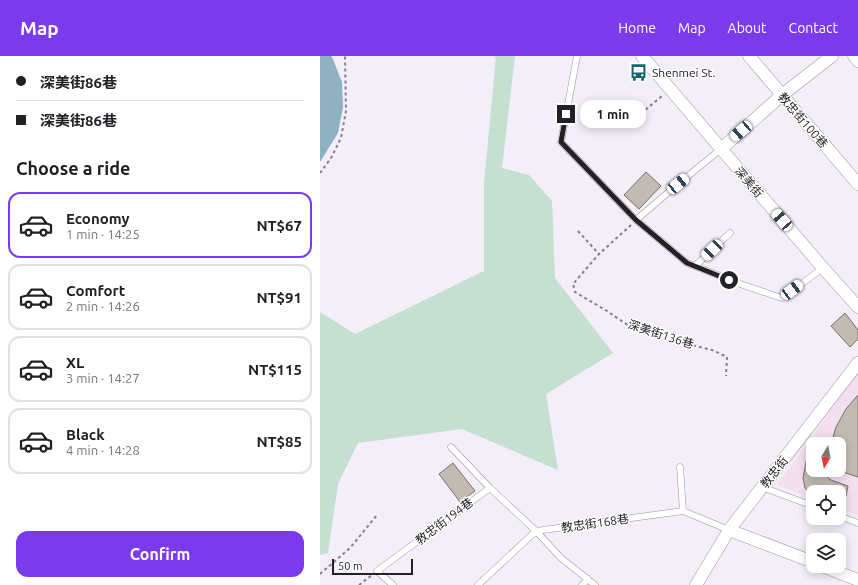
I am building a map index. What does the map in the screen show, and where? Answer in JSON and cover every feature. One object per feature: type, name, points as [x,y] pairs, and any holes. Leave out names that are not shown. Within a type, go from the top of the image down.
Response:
[{"type":"street","name":"深美街","points":[[642,56],[858,307]]},
{"type":"street","name":"教忠街100巷","points":[[749,56],[858,184]]},
{"type":"street","points":[[721,149],[782,95],[832,56]]},
{"type":"street","points":[[854,56],[858,61]]},
{"type":"street","name":"教忠街","points":[[696,585],[729,530],[858,363]]},
{"type":"street","points":[[729,530],[806,559]]},
{"type":"street","points":[[840,573],[858,580]]},
{"type":"lane","points":[[578,56],[561,142],[636,220],[687,263],[740,284],[782,298],[823,268]]},
{"type":"lane","points":[[636,220],[721,149]]},
{"type":"lane","points":[[695,266],[730,233]]},
{"type":"lane","points":[[451,447],[490,488],[536,531],[561,558],[595,585]]},
{"type":"lane","points":[[680,467],[682,511]]},
{"type":"lane","points":[[762,487],[806,503]]},
{"type":"lane","name":"教忠街194巷","points":[[377,571],[490,488]]},
{"type":"lane","name":"教忠街168巷","points":[[536,531],[682,511],[729,530]]},
{"type":"lane","points":[[846,519],[858,523]]},
{"type":"lane","points":[[478,585],[536,531]]},
{"type":"lane","points":[[377,571],[394,585]]},
{"type":"lane","points":[[582,585],[588,579]]},
{"type":"path","points":[[320,174],[331,158],[341,138],[346,111],[345,56]]},
{"type":"path","points":[[627,125],[670,89]]},
{"type":"path","name":"深美街136巷","points":[[636,220],[599,254],[573,284],[575,292],[629,326],[683,343],[712,350],[727,357],[726,376]]},
{"type":"path","points":[[578,231],[599,254]]},
{"type":"path","points":[[320,574],[350,548],[377,515]]},
{"type":"path","points":[[360,585],[377,571]]},
{"type":"shaded area","points":[[858,373],[858,516],[846,511],[846,485],[806,485],[806,496],[777,485],[806,445],[806,477],[846,477],[846,437],[812,437]]},
{"type":"green space","points":[[493,56],[515,56],[502,168],[529,175],[552,201],[555,278],[613,353],[546,394],[558,470],[462,429],[358,443],[338,484],[328,553],[320,555],[320,312],[355,334],[484,271],[484,183],[496,57]]},
{"type":"water","points":[[320,56],[332,57],[342,82],[343,107],[338,133],[320,162]]},
{"type":"building","points":[[646,172],[661,186],[639,209],[624,195]]},
{"type":"building","points":[[845,313],[858,330],[858,339],[850,347],[831,326]]},
{"type":"building","points":[[858,396],[858,477],[846,473],[846,437],[833,437],[836,427],[846,409]]},
{"type":"building","points":[[806,462],[806,477],[827,477],[845,485],[806,485],[806,489],[803,478]]},
{"type":"building","points":[[453,463],[475,491],[460,502],[439,474]]},
{"type":"building","points":[[846,485],[848,486],[846,496]]},
{"type":"place","name":"Shenmei St.","points":[[639,72]]},
{"type":"route","points":[[566,114],[561,142],[636,220],[687,263],[729,280]]}]
